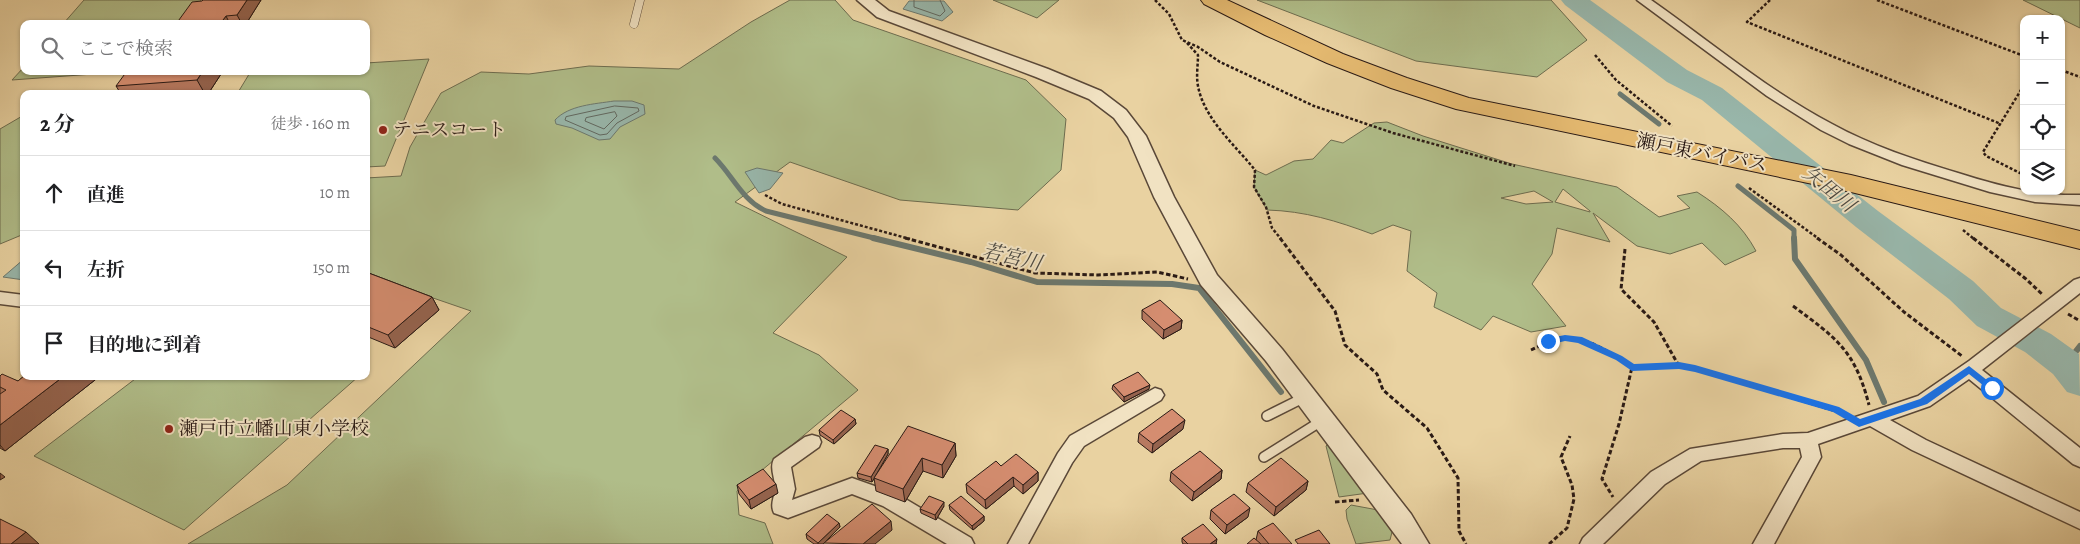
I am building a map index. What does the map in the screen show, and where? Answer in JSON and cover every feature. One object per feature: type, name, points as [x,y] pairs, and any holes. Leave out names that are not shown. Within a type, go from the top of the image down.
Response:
[{"type":"highway","name":"瀬戸東バイパス","points":[[1211,0],[1268,30],[1353,67],[1420,91],[1464,104],[1878,188],[1981,212],[2080,240]]},
{"type":"highway","name":"瀬戸東バイパス","points":[[1240,0],[1297,32],[1365,63],[1498,111]]},
{"type":"street","points":[[865,0],[883,14],[1042,73],[1095,95],[1120,114],[1137,136],[1164,197],[1209,280],[1274,355],[1402,522],[1416,544]]},
{"type":"street","points":[[1643,0],[1752,79],[1854,140],[1917,165],[2012,193],[2060,201],[2080,200]]},
{"type":"street","points":[[1594,543],[1658,478],[1697,454],[1783,441],[1808,440],[1924,401],[1972,367],[2080,284]]},
{"type":"street","points":[[0,298],[20,300]]},
{"type":"street","points":[[1972,367],[2080,459]]},
{"type":"street","points":[[1018,544],[1077,441],[1155,395]]},
{"type":"street","points":[[1866,421],[2080,520]]},
{"type":"street","points":[[1763,544],[1812,456],[1808,440]]},
{"type":"street","points":[[812,442],[781,464],[785,489],[781,508],[788,510],[852,486],[890,500],[964,544]]},
{"type":"lane","points":[[634,24],[640,0]]},
{"type":"lane","points":[[1267,416],[1305,396]]},
{"type":"lane","points":[[1264,457],[1324,420]]},
{"type":"path","points":[[1155,0],[1169,14],[1182,40],[1198,47],[1220,62],[1314,106],[1393,133],[1515,166]]},
{"type":"path","points":[[1770,0],[1747,22],[2001,124]]},
{"type":"path","points":[[1877,0],[2020,54]]},
{"type":"path","points":[[1187,43],[1198,55],[1198,89],[1214,123],[1239,149],[1255,170],[1254,187],[1266,207],[1272,228],[1335,311],[1345,346],[1377,374],[1383,390],[1427,428],[1458,478],[1459,532],[1466,544]]},
{"type":"path","points":[[1595,55],[1616,80],[1672,126]]},
{"type":"path","points":[[2065,71],[2080,77]]},
{"type":"path","points":[[2020,93],[1983,152],[1986,156],[2020,173]]},
{"type":"path","points":[[1749,188],[1841,255],[1904,312],[1972,367]]},
{"type":"path","points":[[766,195],[782,204],[1035,273],[1098,275],[1125,272],[1157,272],[1183,278],[1209,280]]},
{"type":"path","points":[[1958,226],[2026,279],[2050,306]]},
{"type":"path","points":[[1625,249],[1621,289],[1654,322],[1679,366]]},
{"type":"path","points":[[1531,350],[1548,341],[1565,338],[1579,340],[1619,358],[1632,367],[1679,366],[1695,368],[1836,410],[1866,421],[1863,384],[1851,357],[1816,323],[1792,306]]},
{"type":"path","points":[[1622,513],[1602,479],[1619,424],[1632,367]]},
{"type":"path","points":[[1549,544],[1567,528],[1574,499],[1572,485],[1561,457],[1570,436]]},
{"type":"green space","points":[[84,0],[201,0],[186,20],[66,20]]},
{"type":"green space","points":[[790,0],[835,0],[853,20],[1026,80],[1066,119],[1061,170],[1018,210],[900,200],[790,162],[735,202],[847,257],[773,333],[819,355],[858,390],[737,491],[739,515],[765,523],[773,544],[188,544],[287,485],[471,311],[370,276],[370,178],[401,176],[410,147],[441,93],[481,72],[529,74],[589,66],[679,69],[751,22]]},
{"type":"green space","points":[[993,0],[1059,0],[1037,18]]},
{"type":"green space","points":[[1257,0],[1551,0],[1587,40],[1537,77],[1416,61]]},
{"type":"green space","points":[[2023,0],[2080,0],[2080,28],[2065,21],[2065,15],[2054,15]]},
{"type":"green space","name":"テニスコート","points":[[429,59],[385,166],[370,167],[370,90],[239,90],[249,75],[370,75],[370,63]]},
{"type":"green space","points":[[20,71],[20,75],[80,75],[12,80]]},
{"type":"green space","points":[[20,117],[20,236],[0,244],[0,129]]},
{"type":"green space","points":[[1387,122],[1423,136],[1512,164],[1617,187],[1659,217],[1690,208],[1677,196],[1697,192],[1715,204],[1738,225],[1756,251],[1725,265],[1702,243],[1670,254],[1637,246],[1593,213],[1610,242],[1557,228],[1552,254],[1532,284],[1566,326],[1531,332],[1493,316],[1481,330],[1434,307],[1437,293],[1407,271],[1411,231],[1393,225],[1372,234],[1346,225],[1295,212],[1267,210],[1254,187],[1255,170],[1266,175],[1294,161],[1313,159],[1331,140],[1343,143],[1374,123]],"holes":[[[1563,189],[1590,211],[1590,212],[1555,202]],[[1534,191],[1553,202],[1526,204],[1501,198]]]},
{"type":"green space","points":[[134,380],[354,380],[184,530],[34,456]]},
{"type":"green space","points":[[1329,443],[1368,493],[1339,497],[1326,446]]},
{"type":"green space","points":[[1351,505],[1378,510],[1392,532],[1390,540],[1356,544],[1347,519],[1346,510]]},
{"type":"water","points":[[909,1],[944,1],[953,12],[942,21],[903,9]]},
{"type":"water","points":[[632,101],[644,105],[645,114],[620,127],[610,139],[599,140],[572,128],[556,124],[555,120],[567,111],[591,104]]},
{"type":"water","points":[[757,168],[783,173],[770,189],[759,193],[745,172]]},
{"type":"water","points":[[20,262],[20,279],[3,277]]},
{"type":"building","points":[[247,0],[237,15],[226,16],[223,20],[179,20],[192,2]]},
{"type":"building","points":[[124,75],[200,75],[197,80],[116,86]]},
{"type":"building","points":[[370,274],[432,297],[388,335],[370,328]]},
{"type":"building","points":[[1160,300],[1182,320],[1164,330],[1142,310]]},
{"type":"building","points":[[1138,372],[1150,385],[1124,397],[1113,385]]},
{"type":"building","points":[[2,374],[18,381],[20,379],[59,380],[0,425],[0,394],[6,390],[0,387],[0,376]]},
{"type":"building","points":[[1172,409],[1185,420],[1153,444],[1139,433]]},
{"type":"building","points":[[841,410],[855,419],[833,440],[819,430]]},
{"type":"building","points":[[908,426],[955,443],[942,465],[922,458],[903,489],[874,478]]},
{"type":"building","points":[[875,445],[888,449],[871,477],[857,473]]},
{"type":"building","points":[[1200,451],[1222,470],[1194,492],[1171,472]]},
{"type":"building","points":[[1016,454],[1038,472],[1023,485],[1013,477],[985,500],[966,484],[996,461],[1001,466]]},
{"type":"building","points":[[1281,458],[1308,481],[1276,507],[1248,483]]},
{"type":"building","points":[[763,469],[776,484],[749,500],[737,485]]},
{"type":"building","points":[[1234,494],[1250,508],[1227,525],[1211,510]]},
{"type":"building","points":[[929,496],[944,502],[935,515],[920,509]]},
{"type":"building","points":[[961,496],[984,516],[972,526],[949,505]]},
{"type":"building","points":[[872,504],[891,521],[863,544],[824,543]]},
{"type":"building","points":[[827,514],[839,523],[818,543],[806,534]]},
{"type":"building","points":[[0,519],[26,532],[11,544],[0,544]]},
{"type":"building","points":[[1273,523],[1292,544],[1269,544],[1258,531]]},
{"type":"building","points":[[1203,524],[1217,539],[1210,544],[1188,544],[1182,538]]},
{"type":"building","points":[[1319,530],[1330,544],[1298,544],[1295,540]]},
{"type":"building","points":[[1254,538],[1261,544],[1247,544]]},
{"type":"waterway","name":"矢田川","points":[[1574,0],[1677,76],[1712,94],[1867,219],[1961,290],[1989,317],[2038,343],[2066,364],[2080,382]]},
{"type":"waterway","points":[[1620,94],[1659,124]]},
{"type":"waterway","name":"若宮川","points":[[715,158],[750,201],[766,211],[878,239]]},
{"type":"waterway","points":[[1738,186],[1794,230],[1794,238]]},
{"type":"waterway","name":"若宮川","points":[[873,238],[971,262],[1037,282],[1172,284],[1199,288],[1281,392]]},
{"type":"waterway","points":[[1794,238],[1795,259],[1866,360],[1884,402]]},
{"type":"waterway","points":[[2066,364],[2080,346]]},
{"type":"place","name":"テニスコート","points":[[383,130]]},
{"type":"place","name":"瀬戸市立幡山東小学校","points":[[169,429]]},
{"type":"route","points":[[1548,341],[1565,338],[1579,340],[1619,358],[1632,367],[1679,366],[1695,368],[1836,410],[1859,423],[1924,401],[1969,369],[1992,388]]}]
